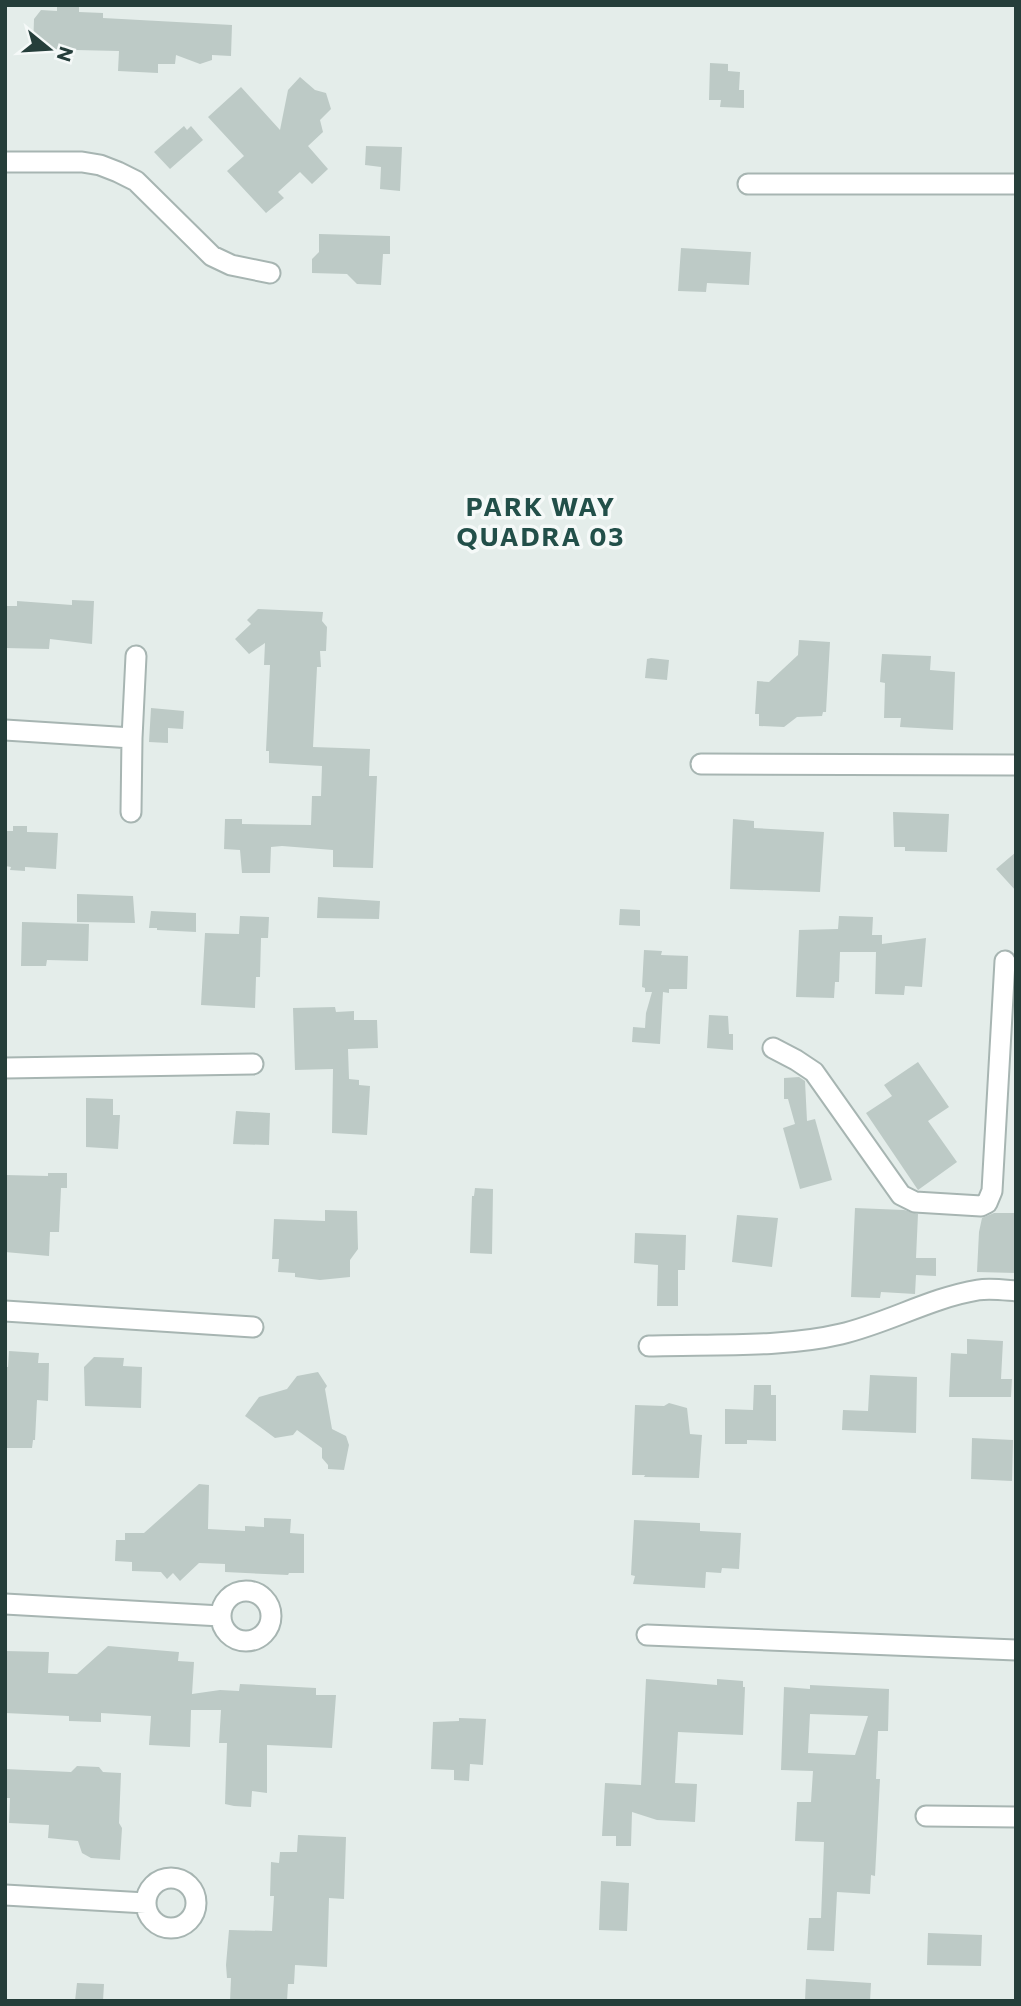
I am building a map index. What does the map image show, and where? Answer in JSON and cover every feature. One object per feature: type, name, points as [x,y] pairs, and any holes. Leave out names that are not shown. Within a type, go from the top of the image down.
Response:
[{"type":"street","points":[[5,162],[82,162],[118,172],[136,181],[212,256],[231,265],[270,273]]},
{"type":"street","points":[[748,184],[1016,184]]},
{"type":"street","points":[[131,812],[136,656]]},
{"type":"street","points":[[5,730],[132,738]]},
{"type":"street","points":[[701,764],[1016,765]]},
{"type":"street","points":[[772,1048],[814,1072],[901,1195],[915,1202],[982,1206],[987,1203],[992,1191],[1007,1071],[1005,961]]},
{"type":"street","points":[[5,1068],[253,1065]]},
{"type":"street","points":[[649,1346],[774,1343],[837,1335],[881,1324],[948,1297],[982,1290],[1016,1291]]},
{"type":"street","points":[[5,1311],[253,1327]]},
{"type":"street","points":[[5,1604],[221,1616]]},
{"type":"street","points":[[647,1634],[1016,1650]]},
{"type":"street","points":[[926,1816],[1016,1817]]},
{"type":"street","points":[[5,1895],[146,1903]]},
{"type":"building","points":[[57,5],[79,6],[79,12],[103,13],[103,18],[232,25],[231,56],[212,55],[212,60],[200,64],[176,55],[175,64],[158,64],[158,73],[118,71],[119,51],[33,49],[34,19],[41,10],[57,11]]},
{"type":"building","points":[[710,63],[728,64],[728,71],[740,72],[739,90],[744,90],[744,108],[720,107],[721,100],[709,100]]},
{"type":"building","points":[[300,77],[315,90],[326,93],[331,109],[320,120],[323,132],[308,146],[328,169],[312,184],[300,172],[278,192],[284,198],[266,213],[227,171],[244,156],[208,117],[241,87],[280,130],[288,90]]},
{"type":"building","points":[[184,126],[187,130],[191,126],[203,140],[170,169],[154,152]]},
{"type":"building","points":[[366,146],[402,147],[400,191],[380,189],[381,167],[365,165]]},
{"type":"building","points":[[319,234],[390,236],[390,254],[383,254],[381,285],[357,284],[347,274],[312,273],[312,259],[319,252]]},
{"type":"building","points":[[681,248],[751,252],[749,285],[707,283],[706,292],[678,291]]},
{"type":"building","points":[[72,600],[94,601],[92,644],[50,639],[49,649],[5,648],[5,606],[17,606],[17,601],[72,605]]},
{"type":"building","points":[[258,609],[323,612],[322,621],[327,627],[326,651],[320,651],[321,667],[317,667],[313,747],[370,749],[369,776],[377,776],[373,868],[333,867],[333,850],[282,846],[271,847],[270,873],[242,873],[240,850],[224,849],[225,819],[242,819],[242,824],[311,825],[312,796],[321,796],[322,766],[269,763],[269,751],[266,751],[270,665],[264,665],[265,643],[249,654],[235,639],[251,624],[247,620]]},
{"type":"building","points":[[799,640],[830,642],[826,712],[823,712],[822,716],[797,717],[784,727],[759,726],[759,714],[755,714],[757,681],[769,682],[798,655]]},
{"type":"building","points":[[882,654],[931,656],[930,670],[955,672],[953,730],[900,727],[901,718],[884,718],[885,683],[880,682]]},
{"type":"building","points":[[647,659],[669,660],[667,680],[645,678]]},
{"type":"building","points":[[151,708],[184,711],[183,729],[168,728],[168,743],[149,742]]},
{"type":"building","points":[[893,812],[949,814],[947,852],[905,851],[905,847],[894,847]]},
{"type":"building","points":[[733,819],[754,821],[754,828],[824,832],[820,892],[730,889]]},
{"type":"building","points":[[13,826],[27,826],[27,832],[58,833],[56,869],[25,867],[25,871],[10,870],[11,867],[5,866],[5,831],[13,831]]},
{"type":"building","points":[[1016,852],[1016,891],[996,869]]},
{"type":"building","points":[[77,894],[133,896],[135,923],[77,922]]},
{"type":"building","points":[[318,897],[380,901],[379,919],[317,918]]},
{"type":"building","points":[[620,909],[640,910],[640,926],[619,925]]},
{"type":"building","points":[[151,911],[196,913],[196,932],[149,928]]},
{"type":"building","points":[[240,916],[269,917],[268,938],[261,938],[260,977],[256,977],[255,1008],[201,1005],[205,933],[239,934]]},
{"type":"building","points":[[839,916],[873,917],[872,935],[882,935],[882,944],[926,938],[922,987],[905,986],[904,995],[875,994],[876,952],[840,952],[839,982],[835,982],[834,998],[796,997],[799,930],[838,929]]},
{"type":"building","points":[[22,922],[89,924],[88,961],[47,960],[46,966],[21,966]]},
{"type":"building","points":[[644,950],[662,951],[661,955],[688,956],[687,989],[669,989],[669,993],[663,992],[660,1044],[632,1042],[633,1027],[645,1028],[652,992],[645,992],[642,987]]},
{"type":"building","points":[[335,1007],[336,1012],[354,1011],[354,1020],[377,1020],[378,1048],[348,1049],[349,1079],[359,1080],[359,1085],[370,1086],[367,1135],[332,1133],[333,1069],[295,1070],[293,1008]]},
{"type":"building","points":[[709,1015],[728,1016],[729,1034],[733,1034],[733,1050],[707,1048]]},
{"type":"building","points":[[918,1062],[949,1107],[928,1121],[957,1162],[918,1190],[866,1113],[892,1096],[884,1085]]},
{"type":"building","points":[[799,1077],[805,1081],[807,1121],[815,1119],[832,1180],[800,1189],[783,1128],[795,1124],[788,1099],[784,1099],[784,1078]]},
{"type":"building","points":[[86,1098],[113,1099],[113,1115],[120,1115],[118,1149],[86,1147]]},
{"type":"building","points":[[236,1111],[270,1113],[269,1145],[233,1144]]},
{"type":"building","points":[[48,1173],[67,1173],[67,1188],[61,1188],[59,1232],[50,1232],[49,1256],[5,1252],[5,1175],[48,1176]]},
{"type":"building","points":[[475,1188],[493,1189],[492,1254],[470,1253],[472,1196]]},
{"type":"building","points":[[855,1208],[904,1210],[918,1214],[916,1258],[936,1258],[936,1276],[916,1275],[915,1294],[881,1292],[880,1298],[851,1297]]},
{"type":"building","points":[[325,1210],[357,1211],[358,1249],[350,1260],[350,1277],[320,1280],[295,1277],[295,1273],[278,1272],[279,1259],[272,1259],[274,1219],[325,1221]]},
{"type":"building","points":[[994,1213],[1016,1213],[1016,1273],[977,1272],[982,1218]]},
{"type":"building","points":[[737,1215],[778,1218],[772,1267],[732,1262]]},
{"type":"building","points":[[635,1233],[686,1235],[685,1270],[678,1270],[678,1306],[657,1306],[658,1265],[634,1263]]},
{"type":"building","points":[[967,1339],[1003,1341],[1001,1379],[1012,1379],[1011,1397],[949,1397],[951,1353],[967,1354]]},
{"type":"building","points":[[9,1351],[39,1353],[38,1363],[49,1363],[48,1401],[37,1400],[35,1440],[32,1448],[5,1448],[5,1367],[8,1367]]},
{"type":"building","points":[[94,1357],[124,1358],[123,1366],[142,1367],[141,1408],[85,1406],[84,1367]]},
{"type":"building","points":[[318,1372],[327,1386],[325,1389],[332,1429],[346,1436],[349,1445],[344,1470],[328,1469],[322,1458],[322,1448],[297,1430],[293,1435],[275,1438],[245,1416],[259,1397],[287,1389],[297,1376]]},
{"type":"building","points":[[870,1375],[917,1377],[916,1433],[842,1430],[843,1410],[868,1411]]},
{"type":"building","points":[[754,1385],[771,1385],[771,1395],[776,1395],[776,1441],[747,1440],[747,1444],[725,1444],[725,1409],[753,1410]]},
{"type":"building","points":[[669,1403],[687,1408],[690,1434],[702,1435],[699,1478],[632,1475],[635,1405],[664,1406]]},
{"type":"building","points":[[972,1438],[1013,1440],[1012,1481],[971,1479]]},
{"type":"building","points":[[199,1484],[209,1485],[208,1529],[245,1531],[245,1526],[264,1527],[264,1518],[291,1519],[290,1533],[304,1534],[304,1573],[288,1575],[225,1572],[225,1564],[199,1563],[180,1581],[173,1573],[167,1579],[161,1572],[132,1571],[132,1562],[115,1561],[116,1540],[125,1540],[125,1533],[144,1533]]},
{"type":"building","points":[[634,1520],[700,1523],[700,1531],[741,1533],[739,1569],[722,1568],[721,1573],[706,1572],[705,1588],[633,1584],[635,1576],[631,1575]]},
{"type":"building","points":[[108,1646],[179,1652],[178,1661],[194,1662],[192,1694],[220,1690],[239,1691],[240,1684],[316,1688],[316,1695],[336,1695],[332,1748],[267,1745],[267,1793],[252,1791],[251,1807],[234,1806],[225,1804],[227,1743],[219,1743],[221,1710],[191,1710],[190,1747],[149,1745],[151,1716],[101,1713],[101,1722],[69,1721],[69,1716],[5,1713],[5,1651],[49,1652],[48,1673],[77,1674]]},
{"type":"building","points":[[646,1679],[717,1685],[717,1679],[743,1681],[743,1735],[678,1732],[675,1783],[697,1784],[695,1822],[657,1820],[632,1812],[631,1846],[616,1846],[616,1836],[602,1836],[605,1783],[641,1785]]},
{"type":"building","points":[[810,1685],[889,1689],[888,1731],[878,1731],[876,1779],[880,1779],[875,1876],[871,1875],[870,1894],[837,1892],[834,1951],[807,1950],[809,1918],[821,1918],[824,1842],[795,1841],[797,1802],[811,1802],[813,1771],[781,1770],[784,1687],[810,1689]],"holes":[[[810,1714],[868,1716],[855,1755],[808,1753]]]},
{"type":"building","points":[[459,1718],[486,1719],[483,1765],[470,1764],[469,1781],[454,1780],[454,1770],[431,1769],[433,1722],[459,1721]]},
{"type":"building","points":[[77,1766],[99,1767],[103,1772],[121,1773],[120,1860],[91,1858],[82,1853],[78,1841],[48,1838],[49,1825],[9,1823],[10,1798],[5,1798],[5,1769],[71,1772]]},
{"type":"building","points":[[298,1835],[346,1837],[344,1899],[329,1898],[327,1967],[295,1965],[294,1984],[288,1984],[287,2001],[230,2001],[231,1978],[227,1978],[226,1965],[229,1930],[272,1931],[274,1896],[270,1896],[271,1862],[279,1863],[280,1852],[297,1852]]},
{"type":"building","points":[[601,1881],[629,1883],[627,1931],[599,1930]]},
{"type":"building","points":[[928,1933],[982,1935],[981,1966],[927,1965]]},
{"type":"building","points":[[806,1979],[871,1983],[870,2001],[805,2001]]},
{"type":"building","points":[[77,1983],[104,1984],[103,2001],[75,2001]]},
{"type":"district","name":"PARK WAY QUADRA 03","points":[[541,520]]}]
